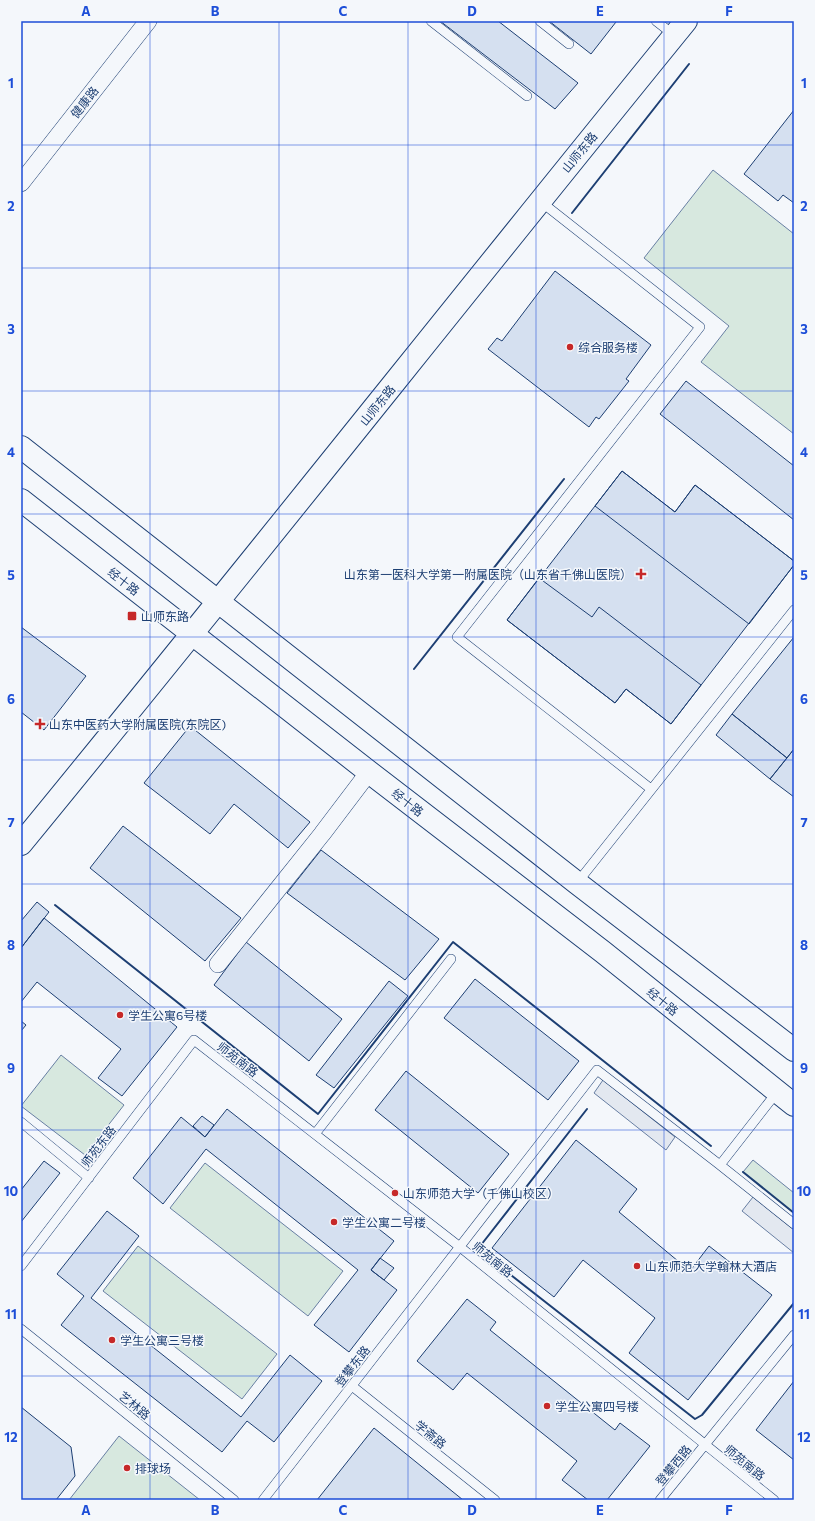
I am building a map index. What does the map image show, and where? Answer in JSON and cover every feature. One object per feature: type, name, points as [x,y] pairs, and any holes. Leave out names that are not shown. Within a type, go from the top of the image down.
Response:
[{"type":"main road","name":"山师东路","points":[[21,844],[193,635],[680,28]]},
{"type":"main road","points":[[21,447],[577,883],[794,1050]]},
{"type":"main road","name":"经十路","points":[[21,500],[602,952],[786,1098]]},
{"type":"street","name":"健康路","points":[[21,183],[148,21]]},
{"type":"street","points":[[218,964],[322,834],[369,772]]},
{"type":"lane","points":[[431,21],[528,96]]},
{"type":"lane","points":[[540,21],[569,44]]},
{"type":"lane","points":[[656,21],[680,28]]},
{"type":"lane","points":[[540,201],[700,327],[457,637],[651,789]]},
{"type":"lane","points":[[577,883],[794,610]]},
{"type":"lane","points":[[315,1134],[451,959]]},
{"type":"lane","name":"师苑南路","points":[[194,1040],[460,1247],[774,1500]]},
{"type":"lane","name":"师苑东路","points":[[21,1266],[194,1040]]},
{"type":"lane","name":"登攀东路","points":[[263,1500],[597,1070],[720,1165]]},
{"type":"lane","points":[[786,1098],[720,1165],[794,1224]]},
{"type":"lane","points":[[21,1122],[89,1178]]},
{"type":"lane","name":"艺林路","points":[[21,1329],[234,1500]]},
{"type":"lane","name":"登攀西路","points":[[660,1500],[794,1334]]},
{"type":"lane","name":"学斋路","points":[[352,1386],[495,1500]]},
{"type":"shaded area","points":[[713,170],[794,234],[794,434],[701,362],[729,326],[644,258]]},
{"type":"shaded area","points":[[61,1055],[124,1105],[85,1155],[21,1106]]},
{"type":"shaded area","points":[[603,1080],[675,1137],[666,1150],[594,1093]]},
{"type":"shaded area","points":[[753,1160],[794,1193],[794,1213],[743,1172]]},
{"type":"shaded area","points":[[205,1163],[343,1271],[308,1316],[170,1208]]},
{"type":"shaded area","points":[[753,1197],[794,1230],[794,1253],[742,1211]]},
{"type":"shaded area","points":[[138,1246],[277,1354],[242,1399],[103,1291]]},
{"type":"shaded area","name":"排球场","points":[[119,1436],[200,1500],[69,1500]]},
{"type":"building","points":[[440,21],[498,21],[578,83],[555,109]]},
{"type":"building","points":[[549,21],[615,21],[616,22],[591,54]]},
{"type":"building","points":[[794,110],[794,203],[783,195],[778,201],[744,174]]},
{"type":"building","name":"综合服务楼","points":[[555,271],[651,345],[626,379],[629,381],[599,419],[596,417],[589,427],[488,349],[497,338],[502,341]]},
{"type":"building","points":[[686,381],[794,466],[794,520],[660,414]]},
{"type":"building","points":[[622,471],[675,512],[695,485],[794,561],[794,565],[749,624],[595,506]]},
{"type":"building","points":[[622,471],[675,512],[695,485],[794,561],[794,565],[671,724],[626,689],[615,703],[507,620]]},
{"type":"building","points":[[539,578],[592,617],[599,607],[701,685],[671,724],[626,689],[615,703],[507,620]]},
{"type":"building","points":[[21,627],[86,676],[44,730],[21,712]]},
{"type":"building","points":[[794,637],[794,749],[787,758],[732,714]]},
{"type":"building","points":[[732,714],[787,758],[770,779],[716,735]]},
{"type":"building","points":[[190,726],[310,822],[288,848],[234,804],[210,834],[144,783]]},
{"type":"building","points":[[794,749],[794,797],[770,779]]},
{"type":"building","points":[[123,826],[241,918],[205,961],[90,868]]},
{"type":"building","points":[[321,850],[439,939],[405,980],[287,893]]},
{"type":"building","points":[[37,902],[49,912],[21,948],[21,921]]},
{"type":"building","name":"学生公寓6号楼","points":[[44,918],[177,1027],[122,1096],[98,1078],[121,1049],[37,982],[21,1002],[21,948]]},
{"type":"building","points":[[246,942],[342,1019],[309,1061],[214,985]]},
{"type":"building","points":[[475,979],[579,1061],[548,1100],[444,1018]]},
{"type":"building","points":[[389,981],[408,996],[334,1088],[316,1075]]},
{"type":"building","points":[[21,1021],[26,1025],[21,1031]]},
{"type":"building","points":[[406,1071],[509,1154],[478,1193],[375,1110]]},
{"type":"building","name":"学生公寓二号楼","points":[[227,1109],[394,1241],[371,1270],[397,1290],[349,1352],[314,1325],[358,1270],[206,1149],[163,1204],[133,1178],[181,1117],[205,1137]]},
{"type":"building","points":[[202,1116],[214,1125],[205,1137],[193,1126]]},
{"type":"building","name":"山东师范大学翰林大酒店","points":[[576,1140],[637,1189],[619,1212],[690,1271],[709,1246],[772,1295],[688,1400],[629,1353],[655,1318],[583,1260],[554,1297],[492,1248]]},
{"type":"building","points":[[44,1161],[60,1173],[21,1222],[21,1190]]},
{"type":"building","name":"学生公寓三号楼","points":[[107,1211],[139,1236],[91,1298],[241,1417],[290,1355],[322,1381],[274,1442],[247,1421],[222,1452],[61,1325],[84,1296],[57,1274]]},
{"type":"building","points":[[380,1258],[394,1268],[384,1280],[371,1270]]},
{"type":"building","name":"学生公寓四号楼","points":[[467,1299],[496,1322],[490,1330],[615,1430],[620,1423],[650,1446],[607,1500],[588,1500],[562,1480],[577,1461],[467,1373],[453,1390],[417,1361]]},
{"type":"building","points":[[794,1381],[794,1460],[756,1430]]},
{"type":"building","points":[[21,1407],[71,1447],[75,1476],[56,1500],[21,1500]]},
{"type":"building","points":[[374,1428],[463,1500],[317,1500]]},
{"type":"wall","points":[[572,213],[689,64]]},
{"type":"wall","points":[[414,669],[564,479]]},
{"type":"wall","points":[[55,905],[318,1114],[453,942],[711,1146]]},
{"type":"wall","points":[[587,1109],[481,1245],[484,1254],[695,1419],[702,1415],[794,1303]]},
{"type":"wall","points":[[743,1172],[794,1213]]},
{"type":"place","name":"综合服务楼","points":[[570,347]]},
{"type":"place","name":"山东第一医科大学第一附属医院（山东省千佛山医院）","points":[[641,574]]},
{"type":"place","name":"山师东路","points":[[132,616]]},
{"type":"place","name":"山东中医药大学附属医院(东院区)","points":[[40,724]]},
{"type":"place","name":"学生公寓6号楼","points":[[120,1015]]},
{"type":"place","name":"山东师范大学（千佛山校区）","points":[[395,1193]]},
{"type":"place","name":"学生公寓二号楼","points":[[334,1222]]},
{"type":"place","name":"山东师范大学翰林大酒店","points":[[637,1266]]},
{"type":"place","name":"学生公寓三号楼","points":[[112,1340]]},
{"type":"place","name":"学生公寓四号楼","points":[[547,1406]]},
{"type":"place","name":"排球场","points":[[127,1468]]}]
